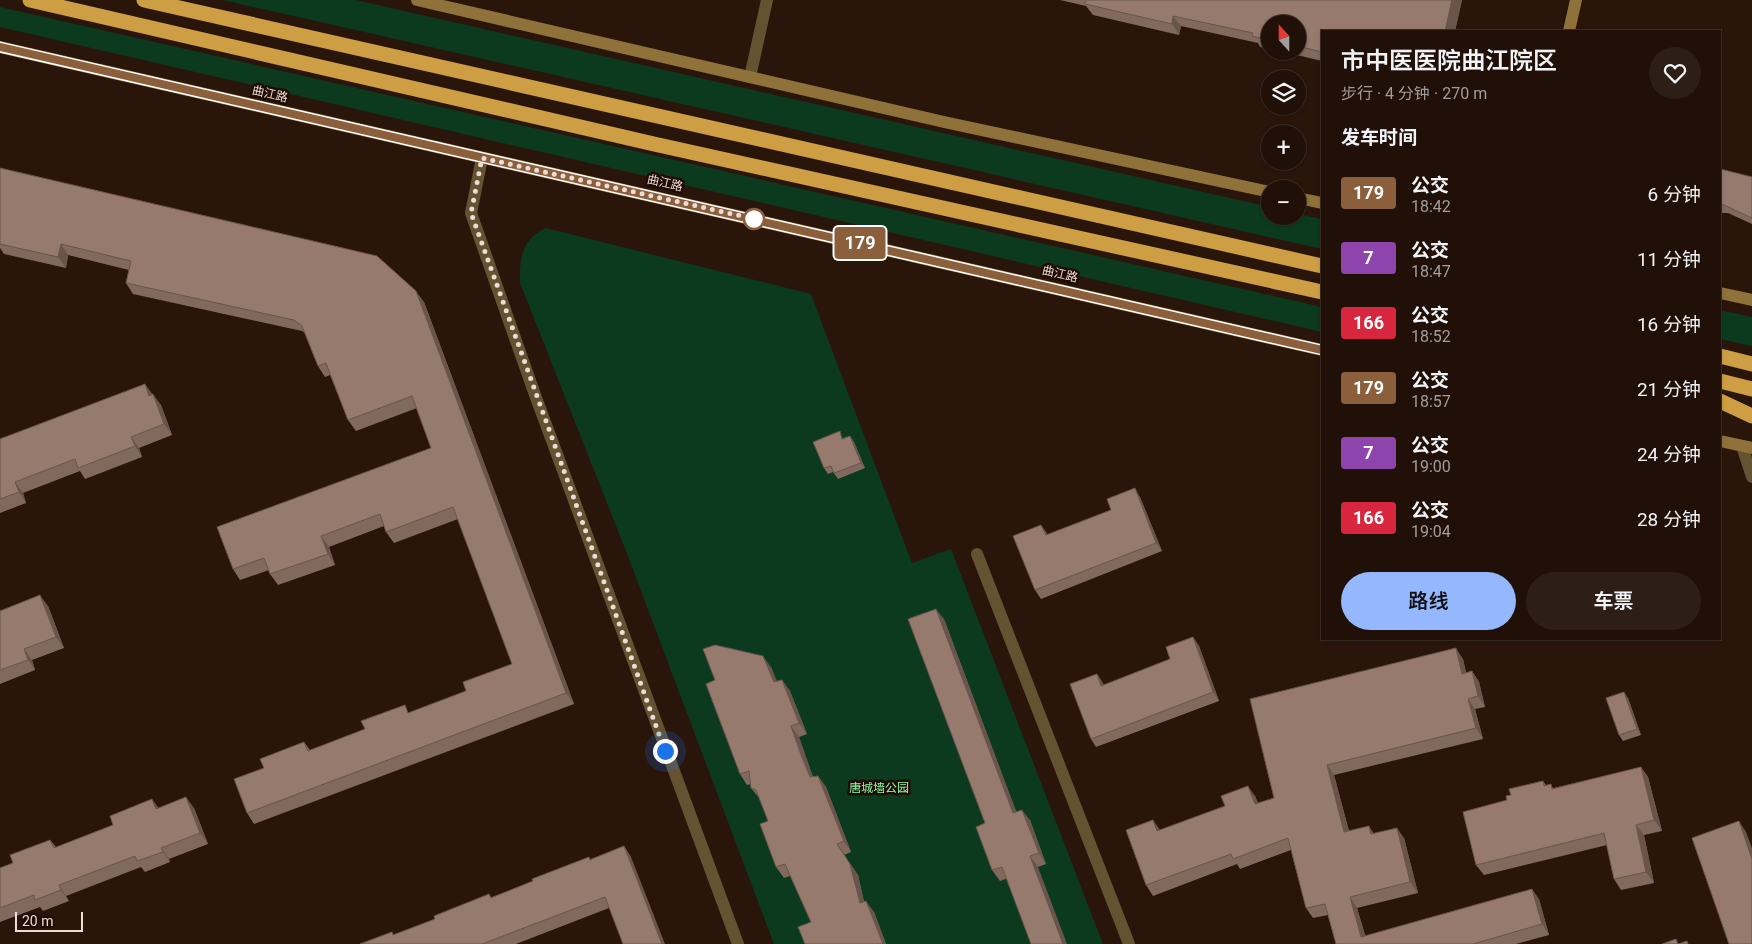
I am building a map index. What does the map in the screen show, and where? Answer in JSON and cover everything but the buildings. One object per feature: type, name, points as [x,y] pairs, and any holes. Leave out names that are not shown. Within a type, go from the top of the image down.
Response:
[{"type":"highway","points":[[30,0],[663,146],[1321,292]]},
{"type":"highway","points":[[144,0],[1321,266]]},
{"type":"highway","points":[[1721,356],[1752,364]]},
{"type":"highway","points":[[1721,381],[1752,389]]},
{"type":"highway","points":[[1721,401],[1752,416]]},
{"type":"main road","points":[[417,0],[944,122],[1261,190]]},
{"type":"main road","points":[[1569,30],[1576,0]]},
{"type":"main road","name":"曲江路","points":[[0,47],[1321,350]]},
{"type":"main road","points":[[1306,200],[1321,203]]},
{"type":"main road","points":[[1721,293],[1752,300]]},
{"type":"main road","points":[[1721,441],[1747,447]]},
{"type":"street","points":[[750,77],[768,0]]},
{"type":"street","points":[[482,158],[471,213],[608,595],[738,944]]},
{"type":"street","points":[[1747,447],[1752,477]]},
{"type":"street","points":[[977,554],[1129,944]]},
{"type":"green space","points":[[223,0],[356,0],[1261,205],[1261,225],[1306,225],[1306,216],[1321,219],[1321,249]]},
{"type":"green space","points":[[0,7],[1321,307],[1321,332],[0,27]]},
{"type":"green space","name":"唐城墙公园","points":[[546,228],[811,294],[912,563],[951,549],[1103,944],[774,944],[626,551],[520,283],[520,265],[524,250],[538,232]]},
{"type":"green space","points":[[1721,310],[1752,317],[1752,346],[1721,339]]},
{"type":"bus line","name":"179","points":[[0,47],[1321,350]]},
{"type":"route","points":[[665,751],[471,213],[482,158],[754,219]]}]
